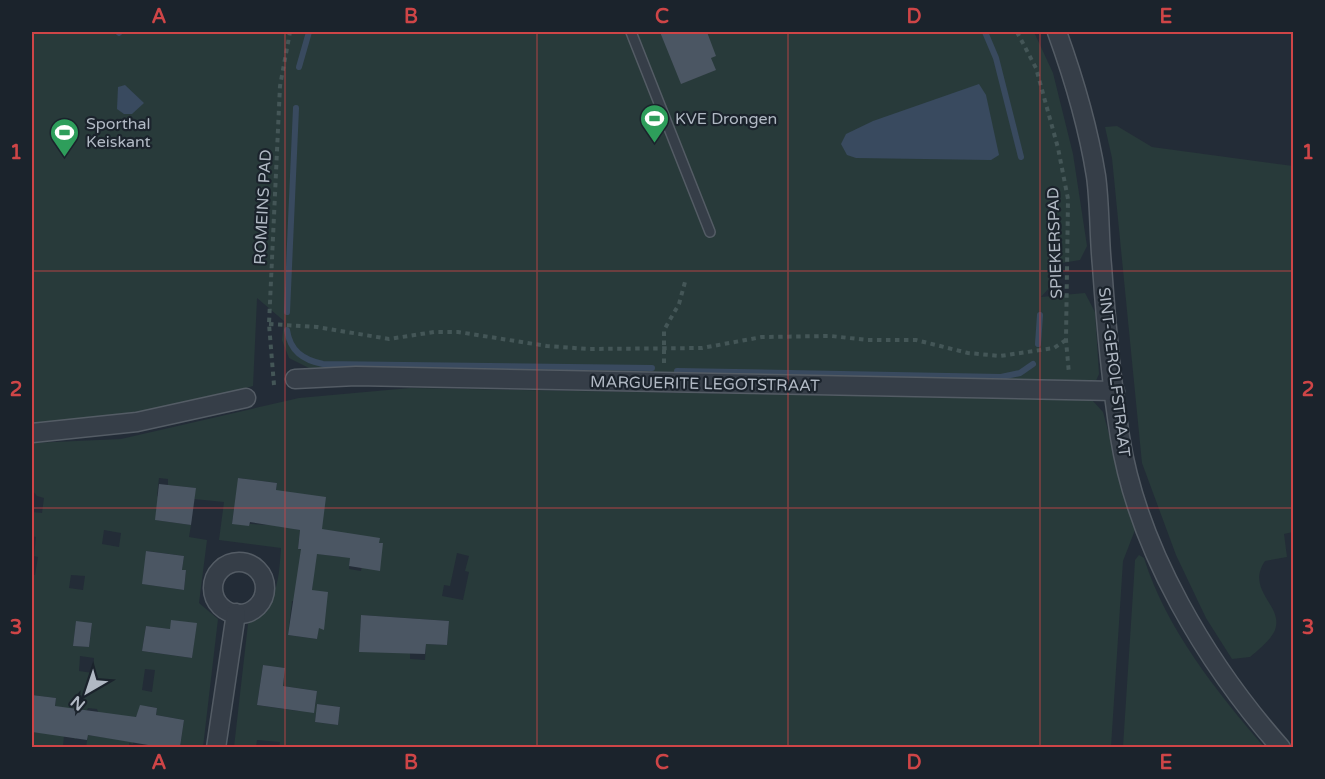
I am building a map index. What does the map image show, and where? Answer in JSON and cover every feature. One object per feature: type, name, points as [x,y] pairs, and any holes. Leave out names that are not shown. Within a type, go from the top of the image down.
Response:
[{"type":"street","name":"SINT-GEROLFSTRAAT","points":[[1057,32],[1082,110],[1096,178],[1102,269],[1120,438],[1131,488],[1164,570],[1200,640],[1248,710],[1281,747]]},
{"type":"street","name":"MARGUERITE LEGOTSTRAAT","points":[[295,379],[356,376],[1115,391]]},
{"type":"street","points":[[32,433],[137,422],[246,398]]},
{"type":"street","points":[[216,747],[236,613]]},
{"type":"lane","points":[[631,32],[710,232]]},
{"type":"path","name":"ROMEINS PAD","points":[[274,385],[268,324],[279,86],[291,32]]},
{"type":"path","name":"SPIEKERSPAD","points":[[1017,32],[1025,42],[1039,79],[1058,148],[1068,199],[1066,340],[1071,390]]},
{"type":"path","points":[[663,382],[664,330],[679,304],[685,282]]},
{"type":"path","points":[[268,324],[327,328],[389,339],[434,332],[458,332],[547,346],[702,348],[762,337],[831,336],[867,340],[916,340],[968,353],[1000,356],[1054,348],[1066,340]]},
{"type":"shaded area","points":[[32,32],[1034,32],[1053,73],[1073,154],[1087,246],[1080,260],[1050,262],[1050,287],[1041,297],[1085,293],[1095,312],[1099,374],[1095,383],[1087,385],[425,366],[309,368],[289,358],[282,340],[284,321],[257,298],[253,386],[182,408],[86,422],[32,425]]},
{"type":"shaded area","points":[[1117,126],[1152,147],[1293,166],[1293,532],[1284,534],[1287,557],[1265,561],[1260,572],[1259,581],[1274,613],[1275,630],[1264,645],[1250,657],[1232,659],[1206,618],[1176,555],[1142,463],[1112,158],[1105,127]]},
{"type":"shaded area","points":[[410,388],[1092,400],[1103,412],[1135,530],[1123,561],[1111,747],[279,748],[280,742],[257,740],[256,747],[234,747],[248,624],[258,615],[275,591],[281,548],[219,540],[224,502],[194,499],[195,488],[168,485],[168,479],[159,478],[157,496],[161,497],[156,520],[191,525],[189,537],[207,540],[199,603],[218,619],[203,747],[180,747],[184,720],[156,715],[157,708],[147,706],[136,716],[133,744],[129,743],[129,747],[86,747],[88,735],[108,738],[97,709],[88,708],[80,710],[76,739],[64,735],[63,747],[32,747],[32,732],[52,734],[56,698],[32,695],[32,575],[35,575],[38,557],[34,556],[36,537],[32,536],[32,512],[42,513],[44,498],[37,496],[32,490],[32,443],[121,439],[299,398]],"holes":[[[239,478],[277,483],[271,525],[232,523]],[[295,529],[341,532],[341,557],[305,552],[305,550],[298,549],[300,530]],[[104,530],[121,533],[119,547],[102,544]],[[351,550],[364,551],[361,571],[349,569]],[[147,551],[184,556],[182,570],[186,571],[184,590],[143,584]],[[457,553],[469,556],[465,571],[469,572],[463,600],[442,596],[444,585],[450,586]],[[71,575],[85,576],[83,590],[69,588]],[[313,581],[312,590],[322,605],[317,639],[288,635],[292,601],[302,602]],[[361,615],[449,621],[447,645],[426,644],[425,660],[410,659],[410,643],[359,652]],[[76,622],[92,624],[89,647],[73,646]],[[196,624],[192,658],[142,651],[146,626],[170,629]],[[80,656],[94,658],[93,673],[79,671]],[[263,665],[285,668],[283,686],[317,691],[315,706],[300,704],[298,711],[257,705]],[[145,669],[155,670],[152,692],[142,690]],[[317,704],[340,707],[338,725],[315,722]]]},
{"type":"shaded area","points":[[1139,555],[1144,558],[1165,610],[1179,634],[1211,682],[1264,747],[1123,747],[1135,560]]},
{"type":"water","points":[[979,84],[986,95],[999,155],[991,160],[856,158],[847,155],[841,144],[846,134],[873,121]]},
{"type":"water","points":[[125,85],[144,103],[132,114],[124,114],[117,109],[118,87]]},
{"type":"building","points":[[660,32],[707,32],[716,56],[711,58],[716,70],[681,84]]},
{"type":"building","points":[[238,478],[277,483],[276,490],[326,497],[322,529],[380,538],[379,543],[383,543],[380,571],[349,566],[350,558],[317,554],[312,590],[328,592],[324,630],[319,628],[317,639],[288,635],[301,549],[298,549],[300,530],[250,522],[249,526],[232,524]]},
{"type":"building","points":[[159,484],[196,488],[191,525],[155,520]]},
{"type":"building","points":[[146,551],[184,556],[182,570],[186,570],[184,590],[142,584]]},
{"type":"building","points":[[361,615],[449,621],[447,645],[426,644],[425,654],[359,652]]},
{"type":"building","points":[[171,620],[197,623],[192,658],[142,651],[146,626],[170,629]]},
{"type":"building","points":[[76,621],[92,623],[89,647],[73,646]]},
{"type":"building","points":[[263,665],[285,668],[283,686],[317,691],[314,713],[257,705]]},
{"type":"building","points":[[32,695],[56,698],[55,706],[136,717],[140,705],[157,708],[156,715],[184,720],[180,747],[160,747],[88,735],[87,740],[32,732]]},
{"type":"building","points":[[317,704],[340,707],[338,725],[315,722]]},
{"type":"waterway","points":[[299,67],[309,32]]},
{"type":"waterway","points":[[985,32],[996,58],[1021,157]]},
{"type":"waterway","points":[[287,312],[296,108]]},
{"type":"waterway","points":[[1038,344],[1040,315]]},
{"type":"waterway","points":[[287,330],[294,349],[309,360],[323,364],[652,368]]},
{"type":"waterway","points":[[677,371],[1001,377],[1020,373],[1033,364]]},
{"type":"place","name":"KVE Drongen","points":[[654,144]]},
{"type":"place","name":"Sporthal Keiskant","points":[[65,158]]}]
